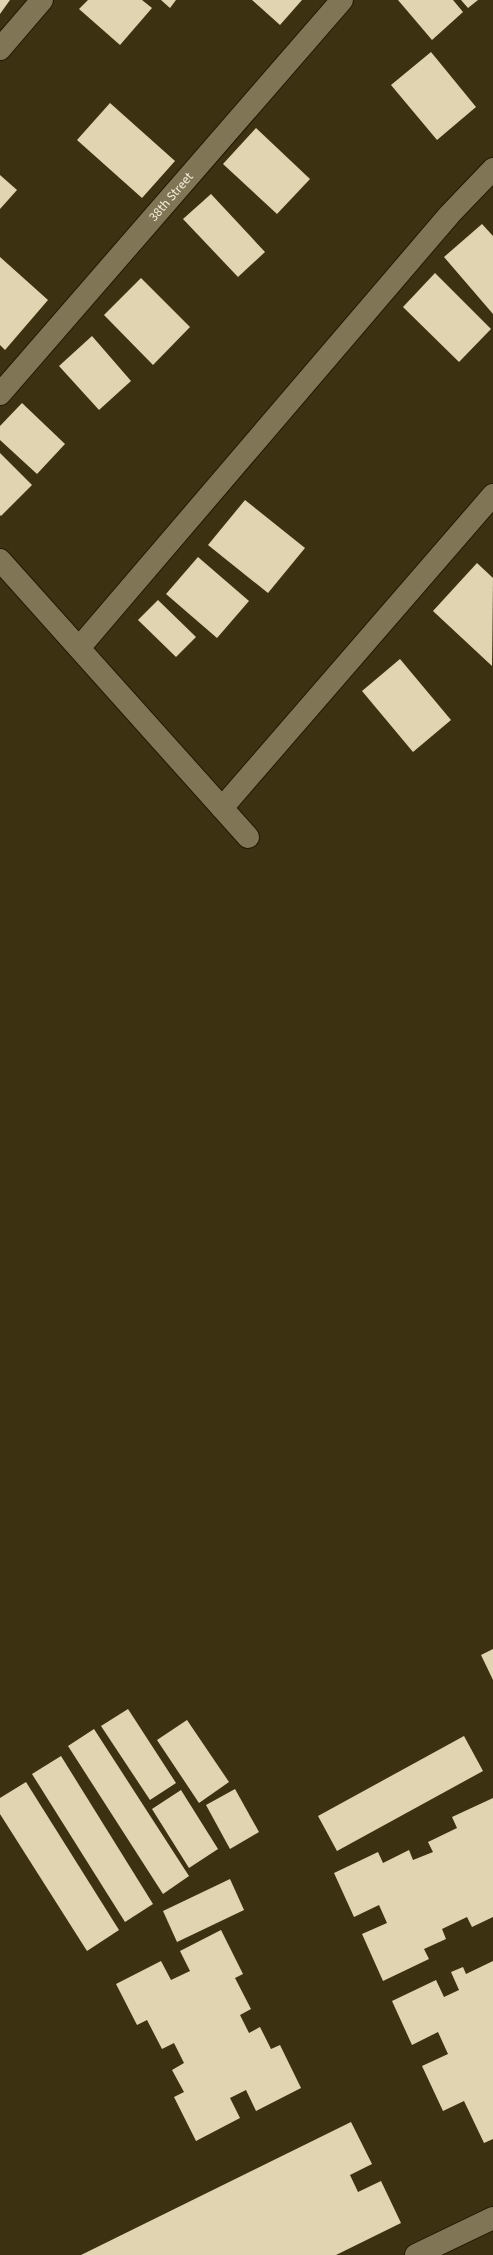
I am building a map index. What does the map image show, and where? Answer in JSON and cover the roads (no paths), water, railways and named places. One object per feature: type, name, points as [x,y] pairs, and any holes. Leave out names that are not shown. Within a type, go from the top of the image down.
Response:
[{"type":"street","points":[[0,50],[42,0]]},
{"type":"street","name":"38th Street","points":[[0,394],[342,0]]},
{"type":"street","points":[[79,648],[445,220],[493,169]]},
{"type":"street","points":[[222,808],[493,495]]},
{"type":"street","points":[[0,560],[248,836]]},
{"type":"street","points":[[416,2255],[493,2218]]}]
